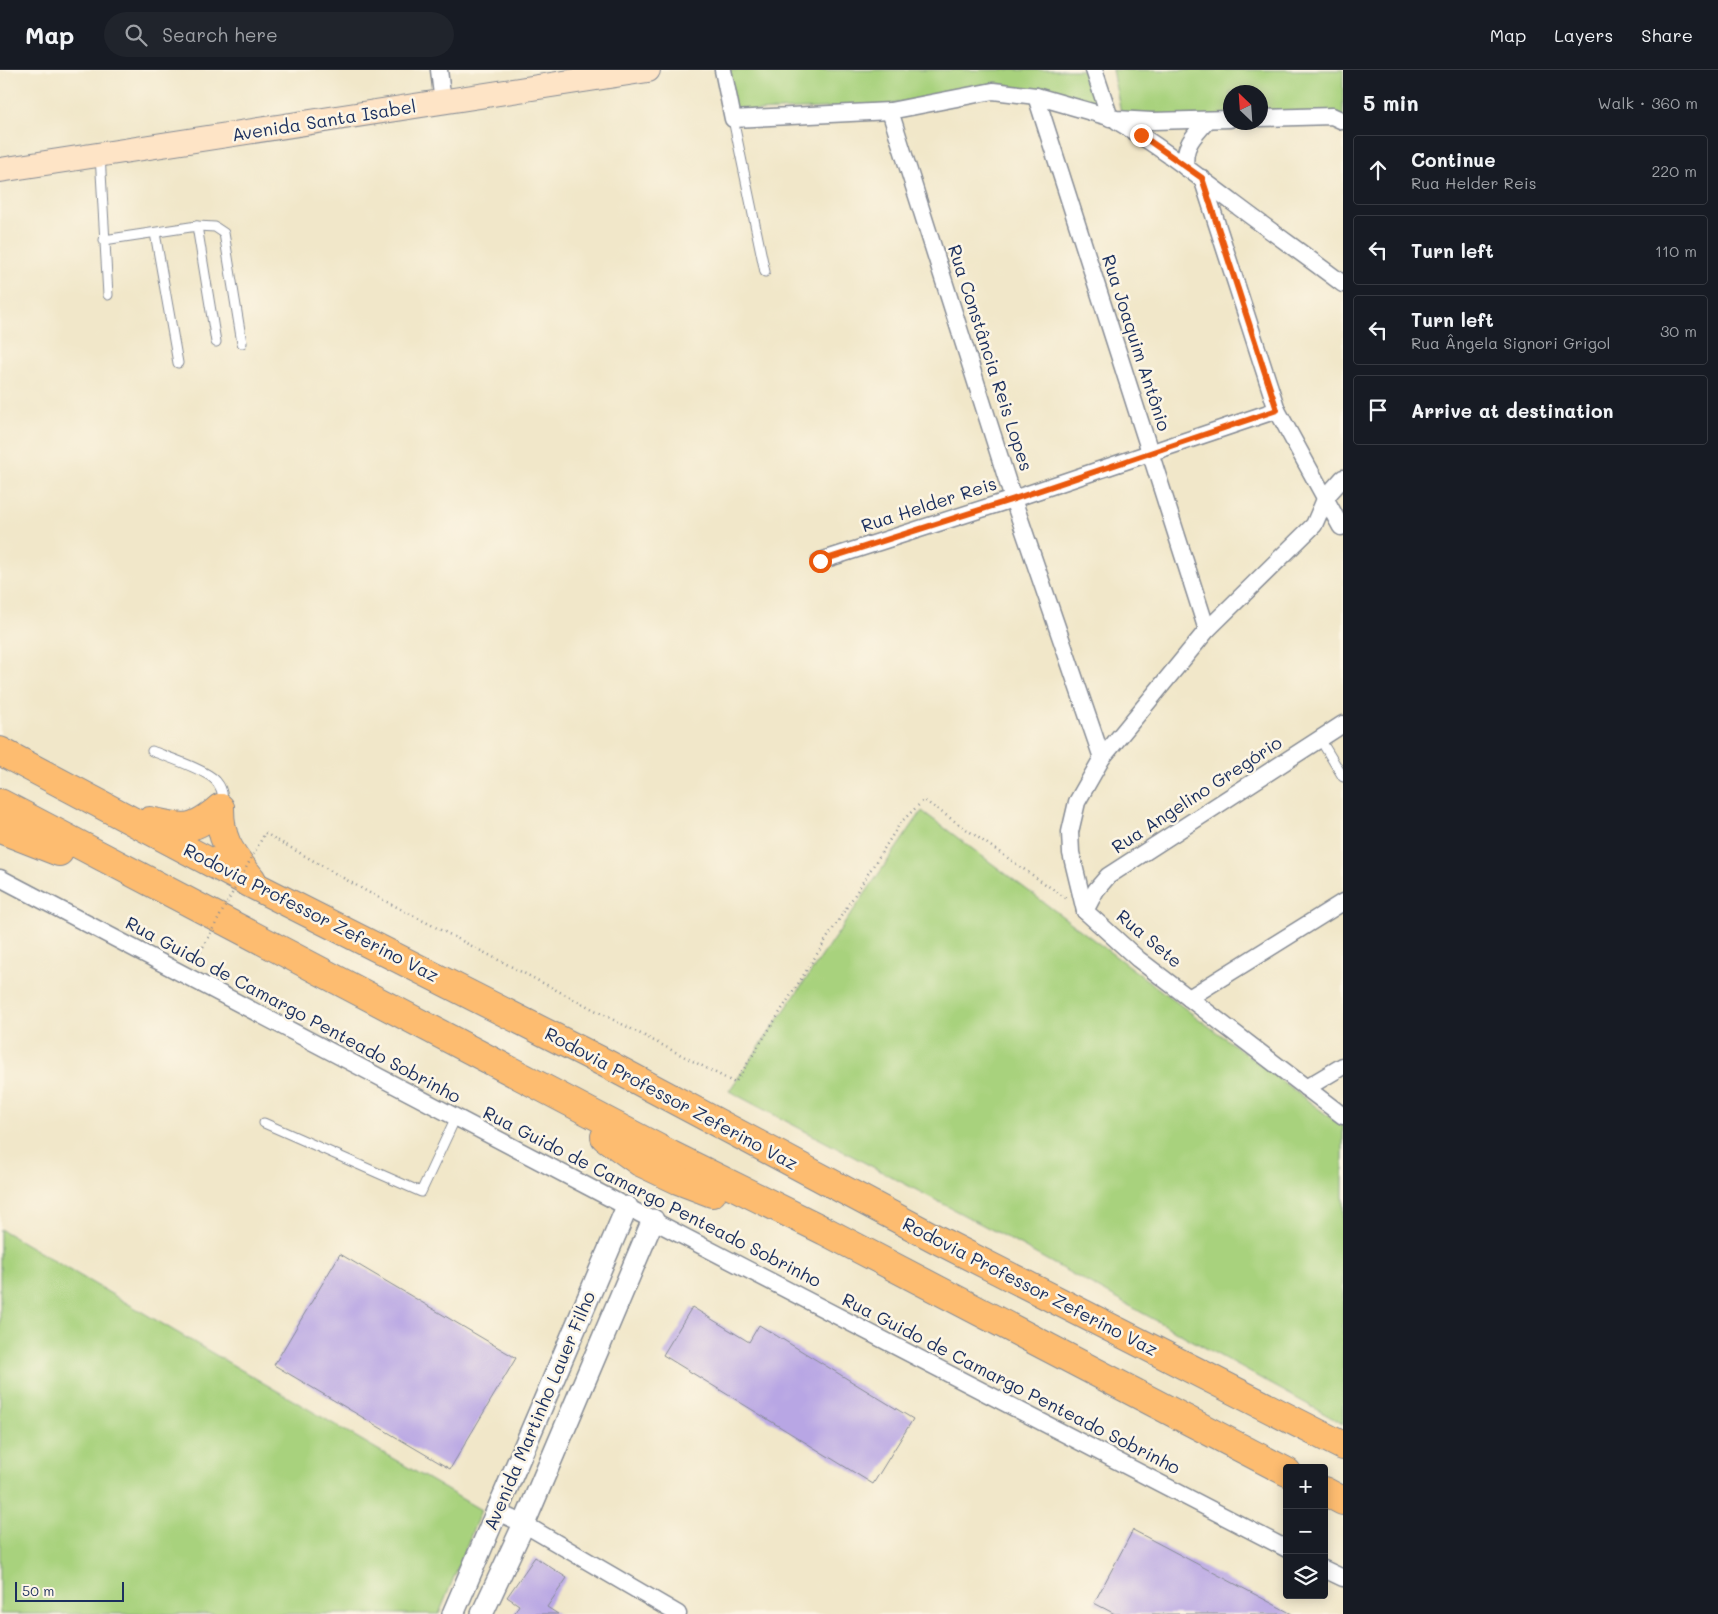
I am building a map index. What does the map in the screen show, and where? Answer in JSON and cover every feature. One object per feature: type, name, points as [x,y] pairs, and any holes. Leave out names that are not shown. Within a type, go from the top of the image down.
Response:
[{"type":"highway","name":"Rodovia Professor Zeferino Vaz","points":[[0,751],[258,887],[617,1069],[966,1254],[1343,1446]]},
{"type":"highway","points":[[0,803],[533,1084],[825,1231],[1283,1470]]},
{"type":"highway","points":[[124,816],[176,828],[192,827],[207,819],[220,808]]},
{"type":"highway","points":[[220,808],[223,839],[231,853],[258,887]]},
{"type":"highway","points":[[0,829],[169,893]]},
{"type":"highway","points":[[1328,1493],[1343,1501]]},
{"type":"main road","name":"Avenida Santa Isabel","points":[[0,170],[648,70]]},
{"type":"street","points":[[438,70],[443,103]]},
{"type":"street","points":[[723,70],[732,119],[890,111],[994,91],[1036,96],[1113,119],[1141,135],[1202,178],[1343,284]]},
{"type":"street","points":[[1096,72],[1113,119]]},
{"type":"street","name":"Rua Joaquim Antônio","points":[[1036,96],[1207,630]]},
{"type":"street","name":"Rua Constância Reis Lopes","points":[[890,111],[1014,499],[1102,758]]},
{"type":"street","points":[[1268,118],[1332,116],[1343,121]]},
{"type":"street","points":[[1113,119],[1152,121],[1223,119]]},
{"type":"street","points":[[1186,168],[1186,149],[1194,135],[1208,120]]},
{"type":"street","points":[[1202,178],[1277,410],[1342,527]]},
{"type":"street","name":"Rua Helder Reis","points":[[820,561],[1014,499],[1277,410]]},
{"type":"street","points":[[1085,911],[1072,853],[1070,832],[1077,802],[1102,758],[1207,630],[1314,525],[1326,497],[1343,478]]},
{"type":"street","points":[[1314,525],[1342,527]]},
{"type":"street","name":"Rua Angelino Gregório","points":[[1085,911],[1099,886],[1108,876],[1343,724]]},
{"type":"street","name":"Rua Guido de Camargo Penteado Sobrinho","points":[[0,878],[456,1118],[1283,1547]]},
{"type":"street","points":[[1189,998],[1343,902]]},
{"type":"street","name":"Rua Sete","points":[[1085,911],[1138,959],[1343,1116]]},
{"type":"street","points":[[1306,1088],[1343,1066]]},
{"type":"street","name":"Avenida Martinho Lauer Filho","points":[[453,1614],[627,1207]]},
{"type":"street","name":"Avenida Martinho Lauer Filho","points":[[482,1614],[524,1524],[653,1220]]},
{"type":"street","points":[[497,1512],[524,1524],[678,1614]]},
{"type":"street","points":[[1328,1570],[1343,1578]]},
{"type":"lane","points":[[732,119],[765,272]]},
{"type":"lane","points":[[100,154],[108,295]]},
{"type":"lane","points":[[104,240],[197,226],[216,227],[224,233],[242,343]]},
{"type":"lane","points":[[197,226],[216,342]]},
{"type":"lane","points":[[155,233],[178,363]]},
{"type":"lane","points":[[1320,739],[1343,777]]},
{"type":"lane","points":[[152,752],[215,779],[222,790],[220,808]]},
{"type":"lane","points":[[264,1123],[421,1192],[456,1118]]},
{"type":"path","points":[[196,960],[265,833],[366,891],[734,1083],[901,822],[924,800],[1085,911]]},
{"type":"green space","points":[[727,70],[1088,70],[1101,106],[996,83],[888,105],[735,112]]},
{"type":"green space","points":[[1112,70],[1343,70],[1343,120],[1268,116],[1268,85],[1223,85],[1223,117],[1122,117]]},
{"type":"green space","points":[[922,811],[1343,1127],[1343,1424],[998,1233],[729,1091]]},
{"type":"green space","points":[[0,1229],[481,1510],[439,1614],[0,1614]]},
{"type":"building","points":[[340,1254],[516,1358],[450,1469],[274,1365]]},
{"type":"building","points":[[692,1307],[749,1342],[759,1325],[913,1419],[873,1484],[663,1355]]},
{"type":"building","points":[[1133,1530],[1292,1614],[1115,1614],[1094,1603]]},
{"type":"building","points":[[535,1557],[567,1578],[547,1607],[558,1614],[514,1614],[519,1605],[507,1597]]},
{"type":"route","points":[[820,561],[1014,499],[1277,410],[1202,178],[1141,135]]}]
